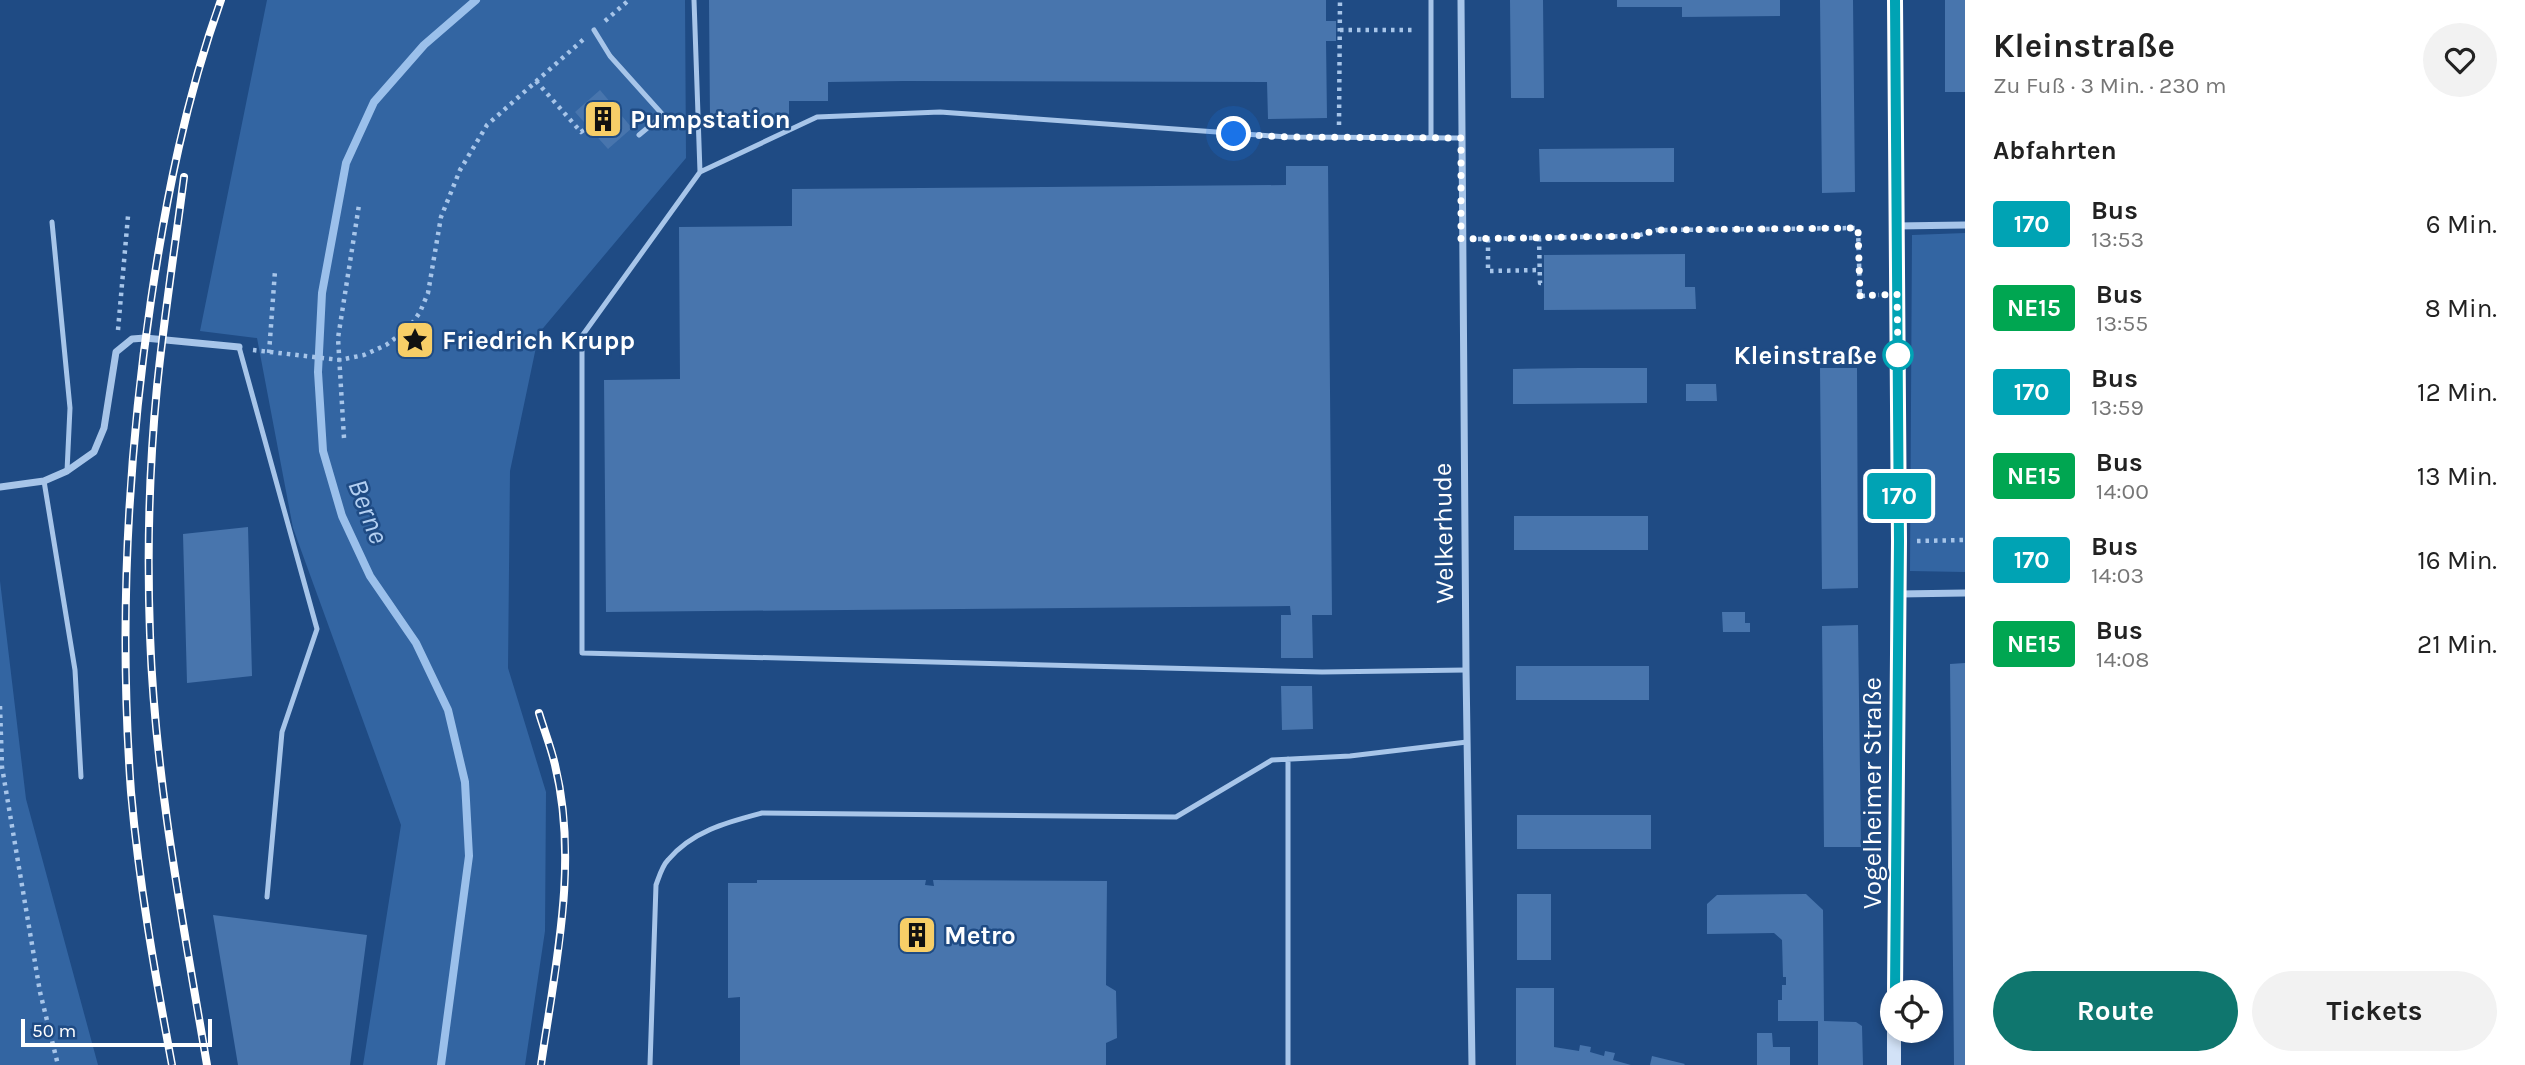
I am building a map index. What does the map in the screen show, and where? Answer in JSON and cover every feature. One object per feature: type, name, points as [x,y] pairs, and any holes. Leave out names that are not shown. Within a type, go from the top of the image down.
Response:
[{"type":"main road","name":"Vogelheimer Straße","points":[[1895,0],[1899,541],[1895,980]]},
{"type":"main road","points":[[1894,1043],[1894,1065]]},
{"type":"street","name":"Welkerhude","points":[[1461,0],[1465,670],[1472,1065]]},
{"type":"street","points":[[1896,226],[1965,225]]},
{"type":"street","points":[[0,487],[44,481],[67,471],[94,452],[104,428],[116,352],[132,340],[145,338],[239,346]]},
{"type":"street","points":[[1898,594],[1965,593]]},
{"type":"lane","points":[[694,0],[700,172]]},
{"type":"lane","points":[[1431,0],[1431,138]]},
{"type":"lane","points":[[594,30],[610,56],[663,115],[639,135]]},
{"type":"lane","points":[[1461,138],[1287,137],[940,112],[817,117],[700,172],[582,336],[582,653],[1322,672],[1465,670]]},
{"type":"lane","points":[[52,222],[70,408],[67,471]]},
{"type":"lane","points":[[239,346],[317,629],[282,732],[267,897]]},
{"type":"lane","points":[[44,481],[75,670],[81,777]]},
{"type":"lane","points":[[650,1065],[656,885],[667,861],[689,841],[720,824],[762,813],[1176,817],[1272,760],[1350,755],[1467,742]]},
{"type":"lane","points":[[1288,759],[1288,1065]]},
{"type":"path","points":[[239,346],[269,353],[340,360],[364,355],[386,345],[409,328],[420,313],[428,293],[441,217],[460,170],[487,125],[629,0]]},
{"type":"path","points":[[1339,138],[1340,0]]},
{"type":"path","points":[[1340,30],[1431,31]]},
{"type":"path","points":[[536,81],[581,132],[588,127]]},
{"type":"path","points":[[344,438],[338,338],[359,205]]},
{"type":"path","points":[[120,312],[128,216]]},
{"type":"path","points":[[1461,239],[1636,236],[1657,230],[1858,228],[1860,296],[1897,294]]},
{"type":"path","points":[[1539,238],[1540,283],[1544,283]]},
{"type":"path","points":[[1488,239],[1488,271],[1540,270]]},
{"type":"path","points":[[269,353],[275,271]]},
{"type":"path","points":[[1899,541],[1965,540]]},
{"type":"path","points":[[0,706],[2,767],[40,992],[58,1065]]},
{"type":"shaded area","points":[[267,0],[685,0],[686,158],[539,333],[510,471],[508,668],[546,792],[545,931],[525,1065],[363,1065],[401,825],[293,528],[257,338],[200,331]]},
{"type":"shaded area","points":[[1965,233],[1965,572],[1910,571],[1912,235]]},
{"type":"shaded area","points":[[0,581],[26,799],[98,1065],[0,1065]]},
{"type":"building","points":[[709,0],[1326,0],[1326,21],[1336,21],[1336,41],[1326,41],[1327,118],[1268,119],[1267,82],[904,81],[828,82],[828,101],[789,101],[789,118],[710,120]]},
{"type":"building","points":[[1510,0],[1543,0],[1544,98],[1511,98]]},
{"type":"building","points":[[1617,0],[1780,0],[1780,16],[1682,17],[1682,7],[1617,7]]},
{"type":"building","points":[[1820,0],[1853,0],[1855,192],[1822,193]]},
{"type":"building","points":[[1945,0],[1965,0],[1965,92],[1945,92]]},
{"type":"building","name":"Pumpstation","points":[[600,90],[632,128],[608,149],[575,112]]},
{"type":"building","points":[[1674,148],[1674,182],[1540,182],[1539,149]]},
{"type":"building","points":[[1286,166],[1328,166],[1332,615],[1312,615],[1313,658],[1281,658],[1281,615],[1291,615],[1290,606],[606,612],[604,380],[680,379],[679,227],[792,226],[792,189],[1286,185]]},
{"type":"building","points":[[1685,254],[1685,287],[1695,287],[1696,309],[1544,310],[1544,255]]},
{"type":"building","points":[[1647,368],[1647,403],[1513,404],[1513,369]]},
{"type":"building","points":[[1820,368],[1857,368],[1858,588],[1822,589]]},
{"type":"building","points":[[1686,384],[1716,384],[1717,401],[1686,401]]},
{"type":"building","points":[[1514,516],[1648,516],[1648,550],[1514,550]]},
{"type":"building","points":[[248,527],[252,676],[187,683],[183,534]]},
{"type":"building","points":[[1722,612],[1745,612],[1745,623],[1750,623],[1750,632],[1723,632]]},
{"type":"building","points":[[1858,625],[1861,847],[1824,847],[1822,626]]},
{"type":"building","points":[[1965,663],[1965,1065],[1954,1065],[1950,664]]},
{"type":"building","points":[[1516,666],[1649,666],[1649,700],[1516,700]]},
{"type":"building","points":[[1281,686],[1312,686],[1313,729],[1282,730]]},
{"type":"building","points":[[1517,815],[1651,815],[1651,849],[1517,849]]},
{"type":"building","name":"Metro","points":[[757,880],[926,880],[925,885],[934,886],[933,880],[1107,881],[1106,985],[1116,991],[1117,1038],[1106,1043],[1106,1065],[740,1065],[740,997],[728,998],[728,883],[757,883]]},
{"type":"building","points":[[1517,894],[1551,894],[1551,960],[1517,960]]},
{"type":"building","points":[[1806,894],[1823,910],[1824,1021],[1856,1022],[1862,1026],[1863,1065],[1818,1065],[1818,1021],[1778,1021],[1778,1000],[1782,1000],[1782,985],[1786,985],[1786,977],[1783,977],[1782,940],[1774,933],[1707,934],[1707,904],[1717,895]]},
{"type":"building","points":[[213,915],[367,935],[350,1065],[238,1065]]},
{"type":"building","points":[[1516,988],[1554,988],[1554,1047],[1579,1051],[1580,1045],[1591,1047],[1590,1052],[1604,1056],[1605,1051],[1615,1053],[1613,1060],[1631,1065],[1516,1065]]},
{"type":"building","points":[[1757,1033],[1772,1033],[1773,1047],[1790,1047],[1790,1065],[1757,1065]]},
{"type":"building","points":[[1652,1056],[1685,1064],[1650,1065]]},
{"type":"waterway","name":"Berne","points":[[441,1065],[469,856],[465,782],[448,710],[416,643],[370,576],[342,516],[323,451],[318,372],[322,293],[346,163],[374,102],[424,45],[476,0]]},
{"type":"railway","points":[[172,1065],[143,895],[131,792],[126,668],[128,545],[136,422],[163,224],[187,111],[221,0]]},
{"type":"railway","points":[[184,177],[154,418],[149,511],[149,604],[153,689],[164,797],[207,1065]]},
{"type":"railway","points":[[539,713],[555,765],[565,839],[565,877],[558,953],[541,1065]]},
{"type":"bus line","name":"170","points":[[1895,0],[1899,541],[1895,980]]},
{"type":"place","name":"Pumpstation","points":[[603,119]]},
{"type":"place","name":"Friedrich Krupp","points":[[415,340]]},
{"type":"place","name":"Kleinstraße","points":[[1898,355]]},
{"type":"place","name":"Metro","points":[[917,935]]},
{"type":"route","points":[[1234,134],[1461,138],[1461,239],[1636,236],[1657,230],[1858,228],[1860,296],[1897,294],[1898,355]]}]
